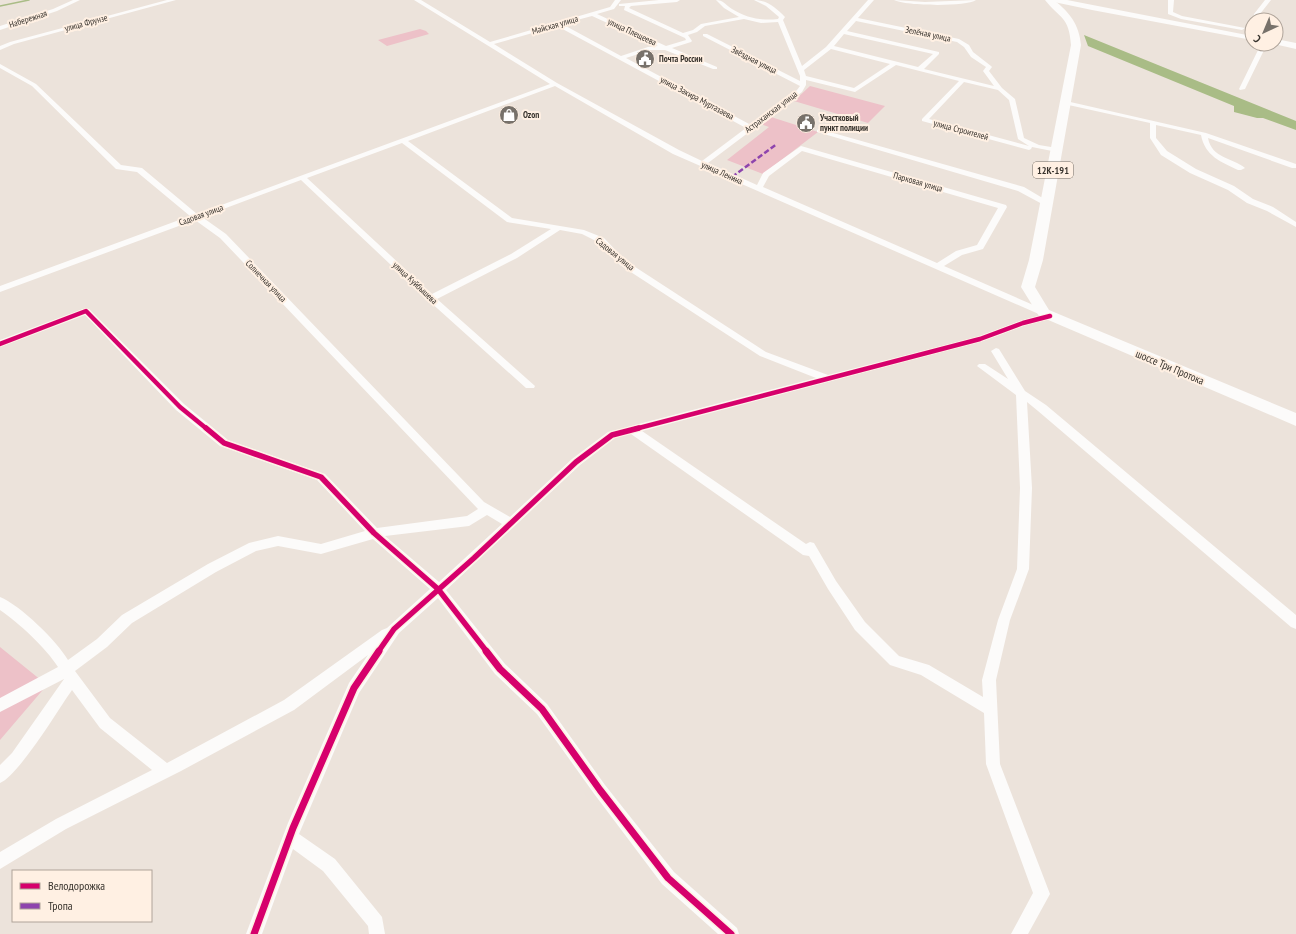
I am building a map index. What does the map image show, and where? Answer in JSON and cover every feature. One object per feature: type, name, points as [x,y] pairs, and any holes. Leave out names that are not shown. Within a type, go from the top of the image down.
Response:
[{"type":"main road","name":"12К-191","points":[[1047,315],[1028,287],[1036,260],[1076,45],[1075,30],[1071,22],[1057,3],[1049,0]]},
{"type":"main road","points":[[1057,3],[1171,23],[1243,30]]},
{"type":"main road","points":[[1071,22],[1073,14],[1092,8]]},
{"type":"main road","points":[[1284,44],[1296,46]]},
{"type":"main road","name":"шоссе Три Протока","points":[[1047,315],[1296,420]]},
{"type":"street","name":"Набережная","points":[[0,28],[55,10],[77,0]]},
{"type":"street","name":"улица Фрунзе","points":[[0,48],[26,39],[173,0]]},
{"type":"street","name":"улица Ленина","points":[[417,0],[614,118],[702,164],[1047,315]]},
{"type":"street","points":[[617,2],[629,5],[676,0]]},
{"type":"street","points":[[719,0],[730,11],[756,21],[780,20]]},
{"type":"street","name":"Астраханская улица","points":[[702,164],[800,91],[803,85],[801,69],[780,20],[782,17],[768,6],[757,0]]},
{"type":"street","points":[[801,69],[829,47],[871,0]]},
{"type":"street","points":[[897,0],[925,4],[967,2],[973,0]]},
{"type":"street","points":[[1171,0],[1171,23]]},
{"type":"street","points":[[1259,12],[1268,0]]},
{"type":"street","name":"Майская улица","points":[[489,44],[612,8],[617,2]]},
{"type":"street","points":[[621,58],[650,48],[666,48],[689,41],[683,35],[626,9],[629,5]]},
{"type":"street","points":[[1170,11],[1182,17],[1243,30]]},
{"type":"street","name":"улица Плещеева","points":[[593,14],[666,48],[715,68]]},
{"type":"street","points":[[683,35],[695,31],[703,25],[746,16]]},
{"type":"street","name":"Зелёная улица","points":[[854,19],[959,41],[967,46],[969,52],[977,60],[989,67],[986,71],[1000,89],[1012,100],[1021,139],[1038,147],[1057,150]]},
{"type":"street","name":"улица Закира Муртазаева","points":[[557,24],[752,128]]},
{"type":"street","points":[[843,32],[937,53],[920,69]]},
{"type":"street","name":"Звёздная улица","points":[[705,35],[803,85]]},
{"type":"street","points":[[829,47],[1000,89]]},
{"type":"street","points":[[1242,89],[1260,52]]},
{"type":"street","points":[[803,77],[855,90],[895,63]]},
{"type":"street","name":"Солнечная улица","points":[[0,66],[34,85],[119,167],[139,170],[196,217],[223,236],[480,505],[511,523]]},
{"type":"street","name":"улица Строителей","points":[[963,80],[924,120],[1030,148]]},
{"type":"street","name":"Садовая улица","points":[[0,289],[555,84]]},
{"type":"street","points":[[1066,104],[1204,134],[1294,166]]},
{"type":"street","points":[[1153,122],[1153,138],[1164,153],[1193,172],[1231,188],[1250,201],[1270,209],[1296,225]]},
{"type":"street","points":[[820,131],[1021,189],[1047,203]]},
{"type":"street","points":[[1204,134],[1205,145],[1211,152],[1224,161],[1241,168]]},
{"type":"street","name":"Садовая улица","points":[[402,140],[510,220],[584,232],[601,240],[623,263],[763,354],[828,379]]},
{"type":"street","name":"Парковая улица","points":[[758,188],[766,175],[801,148],[1003,207],[980,247],[959,253],[938,266]]},
{"type":"street","name":"улица Куйбышева","points":[[302,177],[431,298],[530,386]]},
{"type":"street","points":[[431,298],[514,256],[558,228]]},
{"type":"street","points":[[0,344],[86,311],[180,407],[224,443],[321,476],[374,533],[438,589],[500,669],[542,709],[600,790],[668,878],[731,934]]},
{"type":"street","points":[[0,861],[61,824],[166,771],[289,705],[394,629],[576,462],[612,435],[980,339],[1047,315]]},
{"type":"street","points":[[996,351],[1021,393],[1026,488],[1023,569],[1004,620],[989,680],[993,764],[1042,894],[1019,934]]},
{"type":"street","points":[[982,366],[1042,408],[1296,623]]},
{"type":"street","points":[[633,430],[808,549],[860,626],[895,661],[924,670],[990,710]]},
{"type":"street","points":[[0,776],[17,758],[69,674],[126,619],[212,568],[253,547],[278,541],[321,549],[383,531],[469,521],[487,509]]},
{"type":"street","points":[[0,603],[14,612],[56,653],[69,674],[105,723],[166,771]]},
{"type":"street","points":[[254,934],[290,837],[354,688],[394,629]]},
{"type":"street","points":[[0,705],[69,674]]},
{"type":"street","points":[[290,837],[329,865],[379,930]]},
{"type":"shaded area","points":[[420,29],[429,34],[387,46],[378,40]]},
{"type":"shaded area","points":[[1084,35],[1296,121],[1296,130],[1263,118],[1257,118],[1234,112],[1234,106],[1088,46]]},
{"type":"shaded area","points":[[810,86],[885,106],[868,123],[794,101]]},
{"type":"shaded area","points":[[771,117],[818,132],[763,174],[727,160],[769,127],[761,124]]},
{"type":"shaded area","points":[[0,647],[47,685],[0,740]]},
{"type":"waterway","points":[[0,6],[29,0]]},
{"type":"marked path","points":[[732,177],[777,144]]},
{"type":"cycle path","points":[[0,344],[86,311],[180,407],[224,443],[321,477],[374,533],[438,589],[500,669],[542,709],[600,790],[668,878],[731,934]]},
{"type":"cycle path","points":[[254,934],[293,828],[354,688],[394,629],[474,558],[576,462],[612,435],[980,339],[1023,323],[1050,316]]},
{"type":"place","name":"Почта России","points":[[645,59]]},
{"type":"place","name":"Ozon","points":[[509,115]]},
{"type":"place","name":"Участковый пункт полиции","points":[[806,123]]}]
